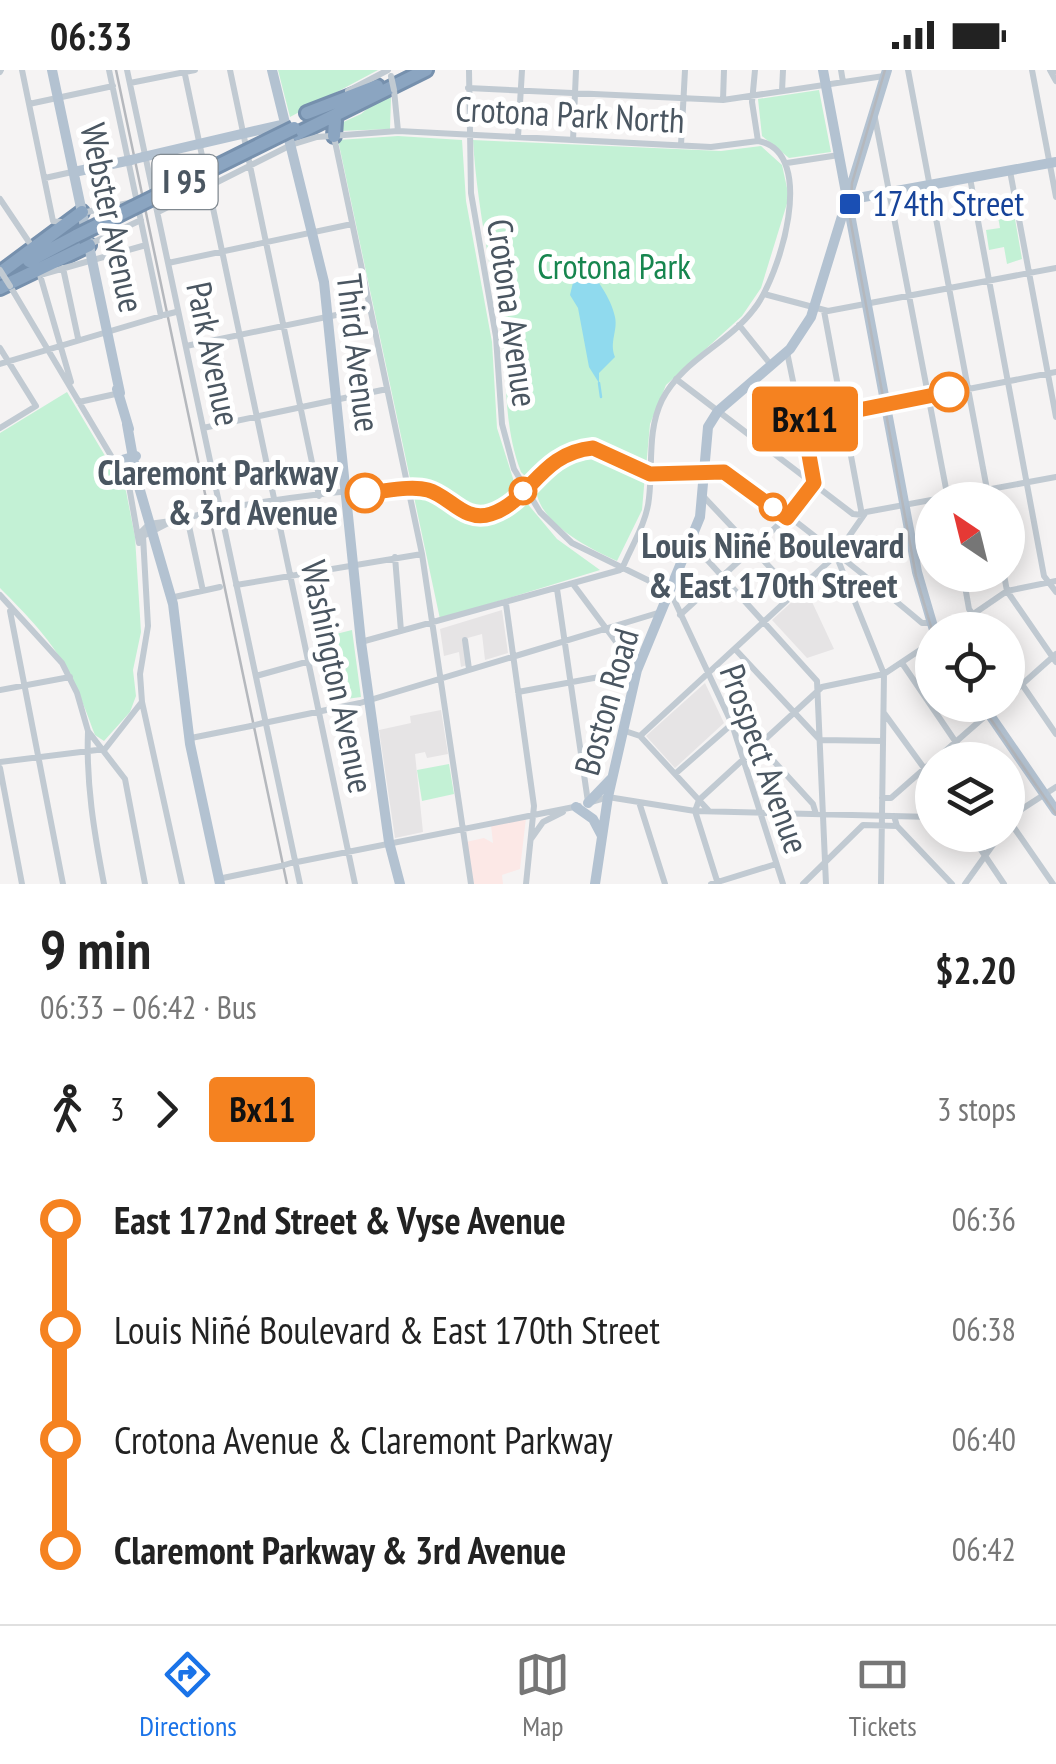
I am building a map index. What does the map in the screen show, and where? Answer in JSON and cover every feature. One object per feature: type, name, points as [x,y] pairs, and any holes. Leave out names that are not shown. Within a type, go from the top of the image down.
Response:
[{"type":"highway","name":"I 95","points":[[3,282],[294,134],[389,81],[426,70]]},
{"type":"highway","name":"I 95","points":[[389,81],[410,79]]},
{"type":"highway","points":[[294,134],[335,128],[389,81]]},
{"type":"highway","points":[[307,113],[389,81]]},
{"type":"highway","points":[[3,282],[82,212]]},
{"type":"main road","name":"Webster Avenue","points":[[52,70],[82,212],[81,241],[92,260],[150,527],[147,550],[169,599],[191,738],[221,881]]},
{"type":"main road","name":"Third Avenue","points":[[272,70],[294,134],[328,316],[361,642],[389,842],[400,884]]},
{"type":"main road","points":[[823,70],[928,612]]},
{"type":"main road","points":[[718,411],[787,352],[819,311],[838,230],[886,73]]},
{"type":"main road","points":[[74,172],[244,137],[294,134]]},
{"type":"main road","points":[[848,200],[1053,162]]},
{"type":"main road","name":"Boston Road","points":[[596,884],[608,796],[637,670],[691,542],[702,495],[706,434],[718,411]]},
{"type":"main road","points":[[115,462],[134,457]]},
{"type":"main road","points":[[999,722],[1056,811]]},
{"type":"main road","points":[[588,803],[617,770]]},
{"type":"main road","points":[[573,807],[593,819],[602,837]]},
{"type":"street","points":[[22,70],[55,223],[82,212],[137,201]]},
{"type":"street","name":"Park Avenue","points":[[109,70],[137,159],[153,189],[300,884]]},
{"type":"street","name":"Park Avenue","points":[[128,70],[137,201],[162,315]]},
{"type":"street","points":[[130,84],[195,70]]},
{"type":"street","points":[[230,70],[320,496]]},
{"type":"street","name":"Crotona Avenue","points":[[468,70],[471,192],[496,338],[502,424],[524,490],[551,525],[600,560],[622,570]]},
{"type":"street","points":[[518,137],[522,70]]},
{"type":"street","points":[[573,140],[576,70]]},
{"type":"street","points":[[680,145],[685,70]]},
{"type":"street","points":[[723,100],[724,70]]},
{"type":"street","points":[[622,570],[647,509],[656,418],[676,379],[739,325],[764,294],[794,199],[787,163],[772,146],[758,141],[752,96],[754,70]]},
{"type":"street","points":[[782,91],[783,70]]},
{"type":"street","points":[[841,70],[843,82]]},
{"type":"street","points":[[908,70],[986,482]]},
{"type":"street","points":[[1032,70],[1053,162],[1056,197]]},
{"type":"street","points":[[1054,70],[1056,81]]},
{"type":"street","name":"Washington Avenue","points":[[184,71],[356,884]]},
{"type":"street","points":[[468,88],[723,100],[886,73]]},
{"type":"street","points":[[389,81],[398,131]]},
{"type":"street","points":[[29,104],[113,86]]},
{"type":"street","points":[[873,110],[945,482]]},
{"type":"street","points":[[158,212],[250,166],[294,134],[307,113]]},
{"type":"street","points":[[335,128],[422,554],[470,884]]},
{"type":"street","name":"Crotona Park North","points":[[335,128],[680,145],[722,146],[758,141]]},
{"type":"street","points":[[787,163],[840,154]]},
{"type":"street","points":[[153,189],[204,163]]},
{"type":"street","points":[[1010,170],[1052,373],[1056,417]]},
{"type":"street","points":[[45,178],[74,172]]},
{"type":"street","points":[[970,178],[1027,482],[1056,592]]},
{"type":"street","points":[[2,205],[29,242]]},
{"type":"street","points":[[81,241],[141,220]]},
{"type":"street","points":[[168,263],[352,224]]},
{"type":"street","points":[[74,393],[40,275],[146,245]]},
{"type":"street","points":[[64,268],[78,338]]},
{"type":"street","points":[[764,294],[819,311],[1056,268]]},
{"type":"street","points":[[3,282],[47,347],[129,486],[138,536],[147,550],[148,626],[140,674],[142,702],[182,884]]},
{"type":"street","points":[[186,346],[370,308]]},
{"type":"street","points":[[640,736],[836,555],[862,515],[819,311]]},
{"type":"street","points":[[4,362],[177,312]]},
{"type":"street","points":[[739,325],[772,366]]},
{"type":"street","points":[[0,348],[4,362],[36,406],[1,426]]},
{"type":"street","points":[[680,615],[787,518],[814,483],[787,352]]},
{"type":"street","points":[[750,384],[803,421],[1052,373]]},
{"type":"street","points":[[676,379],[862,515],[915,503]]},
{"type":"street","points":[[203,428],[387,389]]},
{"type":"street","points":[[79,402],[120,393]]},
{"type":"street","points":[[138,536],[150,527],[172,521],[274,499],[408,490],[430,491],[457,508],[481,516],[504,508],[545,468],[589,448],[604,449],[634,470],[650,474],[726,472],[915,618]]},
{"type":"street","points":[[1027,482],[1056,477]]},
{"type":"street","points":[[702,495],[795,594]]},
{"type":"street","points":[[188,518],[203,591]]},
{"type":"street","points":[[691,542],[817,681],[826,884]]},
{"type":"street","points":[[236,585],[422,554]]},
{"type":"street","points":[[836,555],[884,674],[881,884]]},
{"type":"street","points":[[395,557],[401,631]]},
{"type":"street","points":[[600,560],[605,570],[602,575]]},
{"type":"street","points":[[361,642],[622,570],[670,591]]},
{"type":"street","points":[[850,589],[851,578],[859,573]]},
{"type":"street","points":[[1025,587],[1052,582]]},
{"type":"street","points":[[518,692],[637,670],[572,584]]},
{"type":"street","points":[[169,599],[220,587]]},
{"type":"street","points":[[557,588],[588,803]]},
{"type":"street","name":"Prospect Avenue","points":[[670,591],[732,724],[783,884]]},
{"type":"street","points":[[976,612],[1006,592]]},
{"type":"street","points":[[1008,592],[1055,658],[1025,682]]},
{"type":"street","points":[[0,595],[48,644],[70,677],[88,731],[86,752],[92,771]]},
{"type":"street","points":[[506,604],[533,813],[526,884]]},
{"type":"street","points":[[0,614],[11,609]]},
{"type":"street","points":[[11,609],[63,884]]},
{"type":"street","points":[[191,738],[369,700],[662,612]]},
{"type":"street","points":[[466,640],[469,669]]},
{"type":"street","points":[[735,649],[820,740],[884,741]]},
{"type":"street","points":[[256,676],[335,654]]},
{"type":"street","points":[[695,811],[699,800],[818,690],[884,674],[915,654]]},
{"type":"street","points":[[902,663],[956,742],[976,722]]},
{"type":"street","points":[[0,690],[70,677]]},
{"type":"street","points":[[1025,688],[1056,734]]},
{"type":"street","points":[[22,884],[0,763],[106,749],[136,716],[142,702]]},
{"type":"street","points":[[884,712],[915,754]]},
{"type":"street","points":[[136,716],[146,722]]},
{"type":"street","points":[[884,725],[893,722]]},
{"type":"street","points":[[675,774],[732,724]]},
{"type":"street","points":[[88,731],[106,749],[125,780],[145,884]]},
{"type":"street","points":[[625,732],[640,736],[710,812]]},
{"type":"street","points":[[759,745],[820,814]]},
{"type":"street","points":[[104,884],[87,793],[92,771],[100,760],[112,758]]},
{"type":"street","points":[[882,798],[891,798],[915,777]]},
{"type":"street","points":[[688,788],[715,883],[776,864]]},
{"type":"street","points":[[1025,807],[1056,788]]},
{"type":"street","points":[[221,881],[348,850],[573,807],[608,796],[710,812],[915,816]]},
{"type":"street","points":[[639,802],[664,884]]},
{"type":"street","points":[[531,840],[548,819],[573,807]]},
{"type":"street","points":[[861,815],[862,825]]},
{"type":"street","points":[[894,816],[898,826],[952,884]]},
{"type":"street","points":[[803,884],[862,825],[898,826]]},
{"type":"street","points":[[1025,843],[1053,884]]},
{"type":"street","points":[[982,852],[1004,884]]},
{"type":"street","points":[[966,884],[988,852]]},
{"type":"shaded area","points":[[806,589],[834,649],[807,658],[772,620]]},
{"type":"shaded area","points":[[502,610],[508,653],[485,660],[482,634],[464,639],[467,665],[461,667],[459,652],[444,656],[440,629]]},
{"type":"shaded area","points":[[705,683],[724,723],[675,768],[646,736]]},
{"type":"shaded area","points":[[441,710],[448,754],[427,758],[425,752],[415,754],[423,832],[395,838],[379,730],[411,723],[410,716]]},
{"type":"shaded area","points":[[526,818],[520,869],[502,875],[503,884],[474,884],[466,842],[484,838],[493,843],[491,825]]},
{"type":"green space","points":[[278,70],[378,70],[290,117]]},
{"type":"green space","points":[[819,90],[831,152],[789,158],[762,136],[758,99]]},
{"type":"green space","points":[[385,94],[391,98],[390,129],[339,131],[339,124],[361,114]]},
{"type":"green space","name":"Crotona Park","points":[[398,136],[462,140],[466,201],[492,342],[497,428],[516,488],[507,504],[496,511],[482,511],[411,483],[338,140]]},
{"type":"green space","name":"Crotona Park","points":[[473,140],[721,151],[761,146],[782,165],[789,197],[761,288],[742,316],[666,385],[650,424],[646,468],[612,448],[589,443],[566,449],[525,476],[521,472],[509,420],[501,333]]},
{"type":"green space","points":[[1012,202],[1022,259],[1007,264],[1004,247],[989,250],[986,230],[1000,228],[996,205]]},
{"type":"green space","points":[[67,392],[126,491],[135,537],[141,632],[133,670],[136,696],[130,712],[104,741],[95,735],[58,655],[0,588],[0,433]]},
{"type":"green space","points":[[587,451],[603,452],[645,475],[642,510],[617,561],[565,531],[544,510],[538,497],[536,484],[557,464]]},
{"type":"green space","points":[[428,492],[456,511],[483,519],[526,502],[557,539],[600,570],[440,619],[414,497]]},
{"type":"green space","points":[[352,630],[361,697],[346,699],[341,676],[332,678],[329,660],[340,657],[336,634]]},
{"type":"green space","points":[[449,764],[454,794],[422,801],[417,770]]},
{"type":"water","points":[[584,262],[615,317],[615,357],[599,373],[599,383],[589,367],[578,308],[570,295],[575,274],[572,265]]},
{"type":"waterway","points":[[599,383],[601,397]]},
{"type":"railway","points":[[116,70],[287,884]]},
{"type":"railway","points":[[885,70],[852,183],[850,218],[916,576],[927,612]]},
{"type":"railway","points":[[993,722],[1056,814]]},
{"type":"bus line","name":"Bx11","points":[[365,493],[427,490],[457,508],[481,516],[514,501],[545,468],[584,448],[593,448],[604,449],[634,470],[650,474],[724,472],[787,518],[814,483],[803,421],[949,392]]},
{"type":"place","name":"174th Street","points":[[850,204]]},
{"type":"place","name":"Claremont Parkway & 3rd Avenue","points":[[365,493]]},
{"type":"place","name":"Louis Niñé Boulevard & East 170th Street","points":[[773,507]]}]
